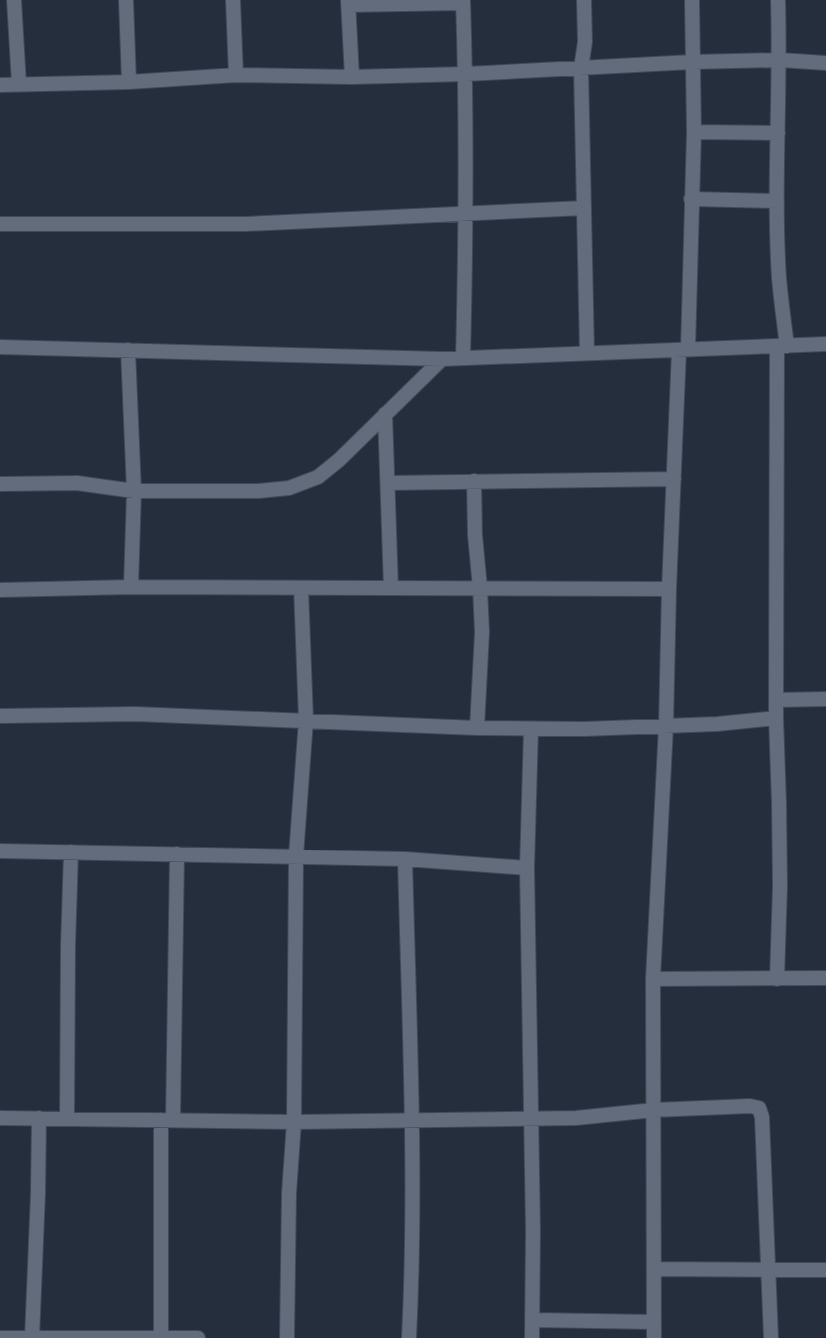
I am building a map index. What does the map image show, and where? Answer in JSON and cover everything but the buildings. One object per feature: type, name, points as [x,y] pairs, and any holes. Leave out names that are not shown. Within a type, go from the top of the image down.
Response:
[{"type":"street","points":[[14,0],[19,84]]},
{"type":"street","points":[[126,0],[129,82]]},
{"type":"street","points":[[233,0],[236,75]]},
{"type":"street","points":[[584,0],[585,42],[581,68],[587,353]]},
{"type":"street","points":[[654,1338],[653,979],[666,726],[674,479],[684,350],[692,199],[694,132],[692,0]]},
{"type":"street","points":[[777,979],[780,867],[776,700],[782,346],[777,200],[780,60],[778,0]]},
{"type":"street","points":[[352,77],[348,3],[463,2],[466,74],[467,212],[464,358]]},
{"type":"street","points":[[0,85],[129,82],[236,75],[352,77],[466,74],[692,62],[780,60],[826,64]]},
{"type":"street","points":[[694,132],[778,133]]},
{"type":"street","points":[[692,199],[777,200]]},
{"type":"street","points":[[0,224],[246,224],[467,212],[584,208]]},
{"type":"street","points":[[0,347],[442,359],[826,344]]},
{"type":"street","points":[[128,350],[134,491],[131,587]]},
{"type":"street","points":[[0,484],[76,483],[134,491],[259,491],[289,488],[318,477],[339,460],[442,359]]},
{"type":"street","points":[[385,414],[391,588]]},
{"type":"street","points":[[388,484],[674,479]]},
{"type":"street","points":[[474,481],[475,536],[482,632],[477,728]]},
{"type":"street","points":[[0,590],[131,587],[669,589]]},
{"type":"street","points":[[286,1338],[288,1222],[294,1122],[296,856],[306,720],[301,588]]},
{"type":"street","points":[[776,700],[826,699]]},
{"type":"street","points":[[0,716],[135,714],[531,729],[666,726],[776,718]]},
{"type":"street","points":[[531,729],[527,868],[532,1338]]},
{"type":"street","points":[[0,851],[405,859],[527,868]]},
{"type":"street","points":[[67,1119],[68,946],[71,852]]},
{"type":"street","points":[[161,1337],[176,854]]},
{"type":"street","points":[[405,859],[412,1120],[409,1338]]},
{"type":"street","points":[[653,979],[826,978]]},
{"type":"street","points":[[0,1118],[294,1122],[531,1119],[576,1118],[654,1110],[750,1106],[759,1108],[762,1117],[771,1338]]},
{"type":"street","points":[[32,1338],[39,1118]]},
{"type":"street","points":[[654,1269],[826,1270]]},
{"type":"street","points":[[533,1320],[654,1322]]},
{"type":"street","points":[[0,1338],[197,1338]]}]
